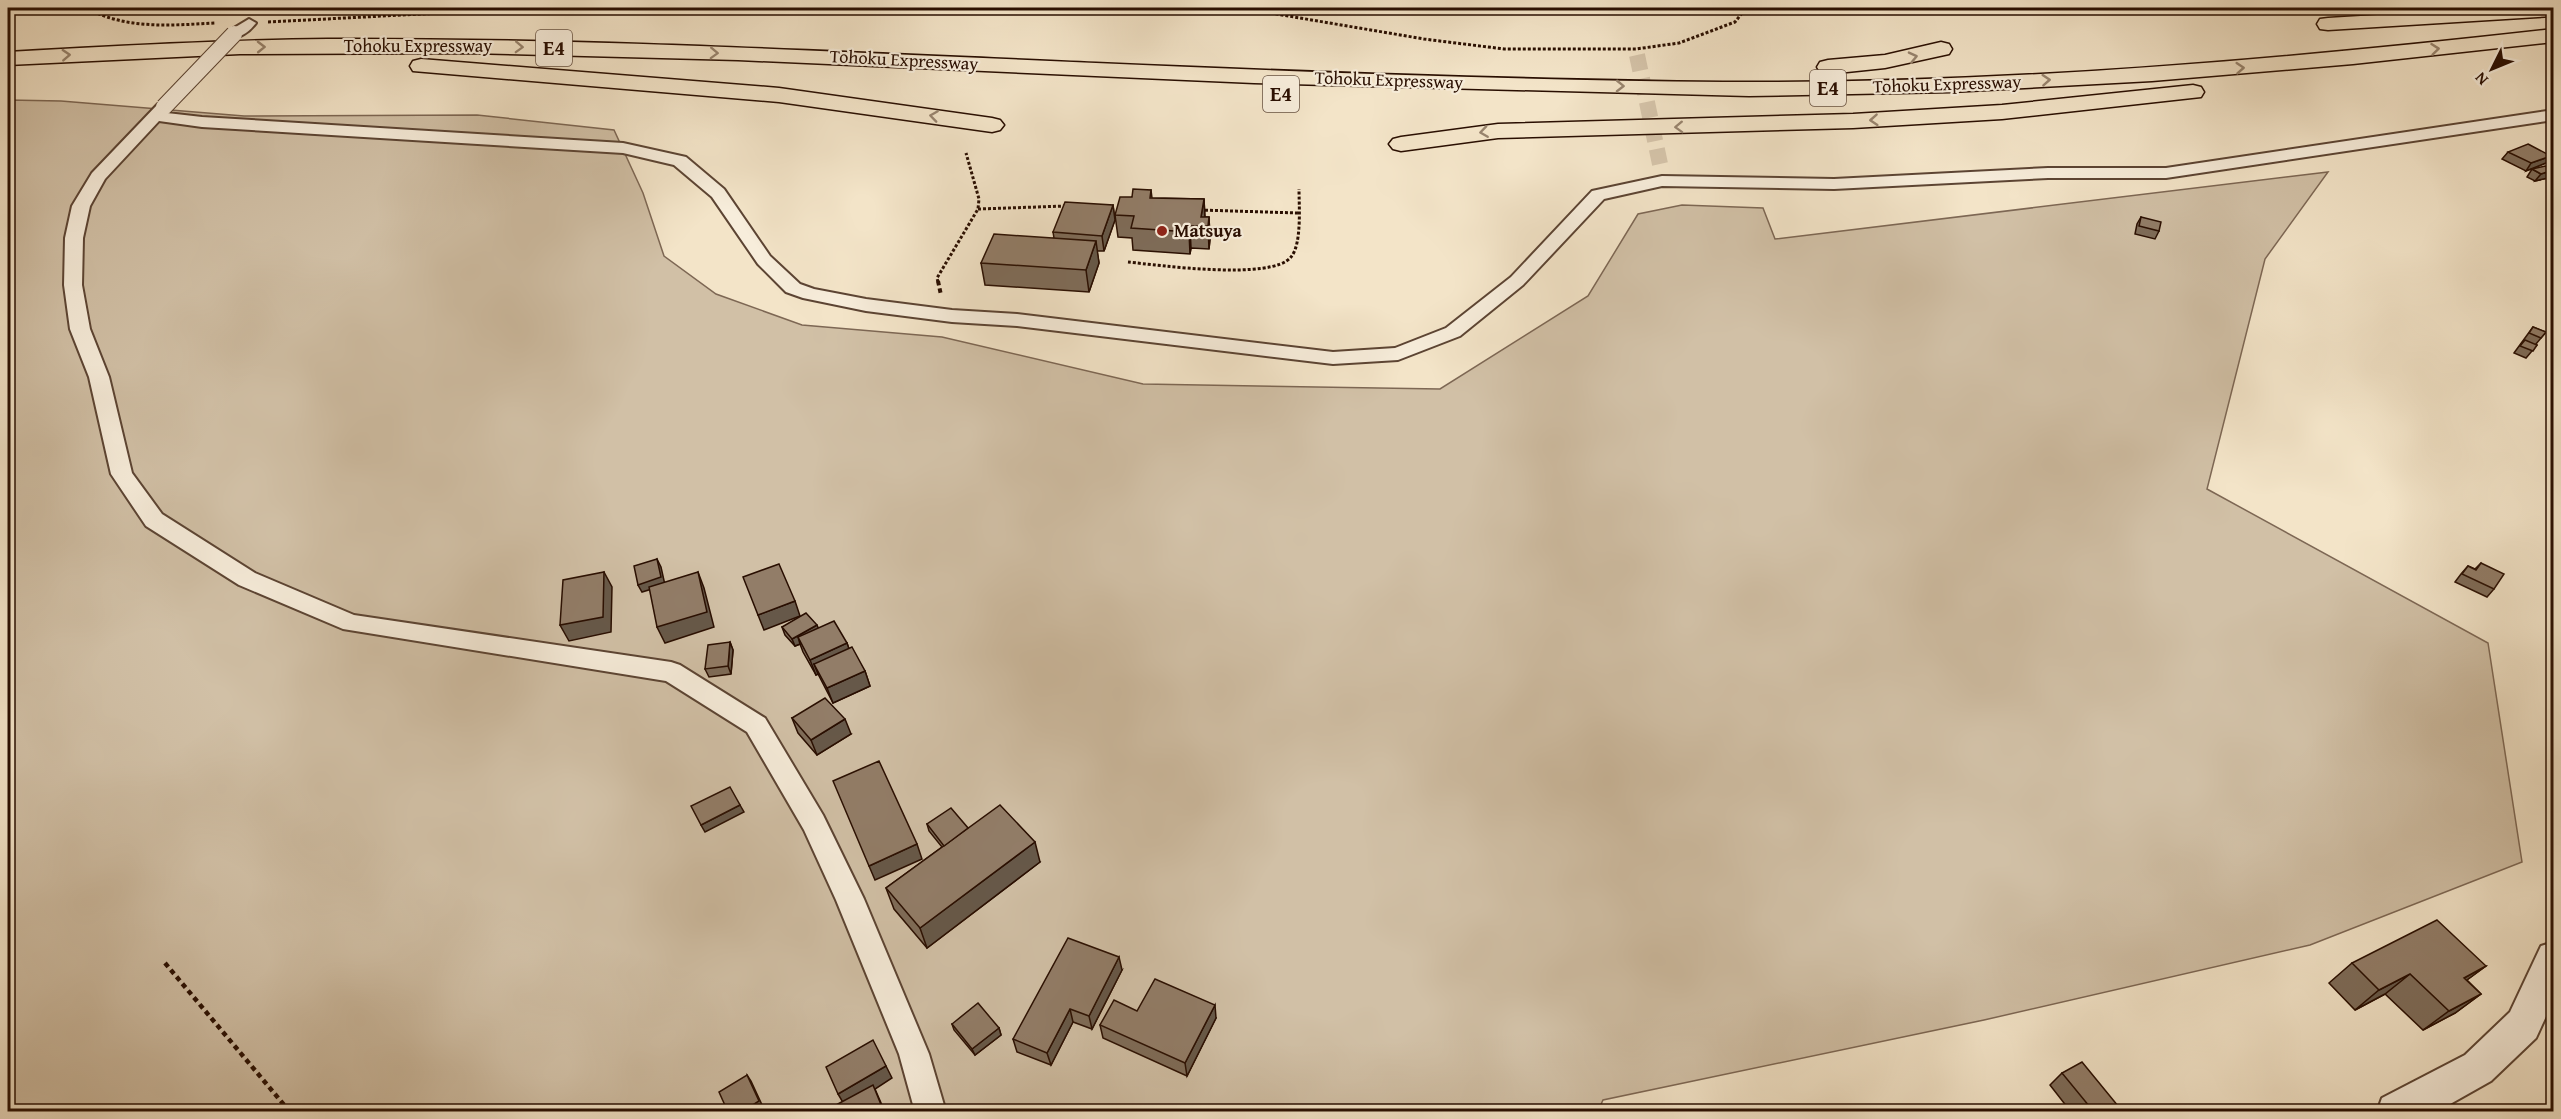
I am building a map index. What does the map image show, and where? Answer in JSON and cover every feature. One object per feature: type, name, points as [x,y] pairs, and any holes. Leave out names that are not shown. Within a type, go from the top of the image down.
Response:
[{"type":"highway","points":[[2328,24],[2553,10]]},
{"type":"highway","name":"Tohoku Expressway","points":[[8,59],[244,47],[479,46],[748,54],[1100,70],[1745,89],[2004,83],[2306,63],[2553,35]]},
{"type":"highway","points":[[1100,70],[1722,70],[1861,66],[1912,58],[1941,49]]},
{"type":"highway","name":"Tohoku Expressway","points":[[8,74],[360,62],[715,69],[1053,86],[1441,99],[1754,105],[2019,99],[2330,79],[2553,55]]},
{"type":"highway","points":[[360,62],[779,95],[992,125]]},
{"type":"highway","points":[[1401,144],[1498,130],[1625,129],[1842,122],[2002,112],[2330,79]]},
{"type":"street","points":[[249,23],[234,34],[98,177],[81,206],[74,238],[73,285],[80,329],[99,377],[122,474],[154,519],[247,579],[351,623],[671,672],[756,725],[814,823],[850,899],[914,1054],[931,1112]]},
{"type":"street","points":[[160,111],[202,122],[623,148],[652,153],[680,161],[718,193],[764,260],[793,288],[810,294],[866,305],[1017,320],[1334,358],[1398,354],[1453,332],[1517,281],[1598,195],[1661,172],[1834,184],[2048,173],[2166,173],[2553,115]]},
{"type":"street","points":[[2396,1112],[2478,1068],[2523,1025],[2553,958]]},
{"type":"path","points":[[101,8],[99,14],[130,23],[249,23],[537,8]]},
{"type":"path","points":[[1241,8],[1424,39],[1504,49],[1637,52],[1679,43],[1735,22],[1746,8]]},
{"type":"path","points":[[949,315],[941,297],[937,278],[978,208],[979,199],[966,153]]},
{"type":"path","points":[[1128,262],[1252,271],[1276,267],[1290,261],[1296,248],[1299,189]]},
{"type":"path","points":[[978,208],[1067,206]]},
{"type":"path","points":[[1194,210],[1298,213]]},
{"type":"path","points":[[165,963],[290,1112]]},
{"type":"shaded area","points":[[8,100],[61,101],[244,116],[477,115],[614,130],[643,193],[664,256],[716,294],[802,325],[942,337],[1143,384],[1440,389],[1588,296],[1638,214],[1682,205],[1763,208],[1775,239],[2328,172],[2265,259],[2207,489],[2488,643],[2522,862],[2310,945],[1984,1020],[1603,1100],[1598,1111],[8,1112]]},
{"type":"building","points":[[2528,144],[2551,156],[2531,163],[2508,152]]},
{"type":"building","points":[[2545,166],[2553,170],[2541,174],[2532,169]]},
{"type":"building","points":[[1133,189],[1151,190],[1150,198],[1204,199],[1201,217],[1209,217],[1208,226],[1190,226],[1189,232],[1131,228],[1134,216],[1115,215],[1120,197],[1132,197]]},
{"type":"building","points":[[1065,202],[1113,205],[1102,236],[1053,232]]},
{"type":"building","points":[[2141,217],[2161,222],[2159,231],[2139,226]]},
{"type":"building","points":[[994,234],[1096,241],[1086,270],[981,263]]},
{"type":"building","points":[[2533,327],[2546,332],[2541,338],[2529,333]]},
{"type":"building","points":[[2525,340],[2537,345],[2533,351],[2520,346]]},
{"type":"building","points":[[657,559],[661,577],[638,585],[634,566]]},
{"type":"building","points":[[2481,563],[2504,574],[2494,589],[2462,574],[2468,566],[2476,570]]},
{"type":"building","points":[[779,564],[795,601],[758,615],[743,577]]},
{"type":"building","points":[[604,572],[603,617],[560,625],[563,580]]},
{"type":"building","points":[[698,572],[707,612],[657,627],[649,587]]},
{"type":"building","points":[[806,613],[817,625],[792,639],[782,627]]},
{"type":"building","points":[[834,621],[847,643],[810,660],[798,637]]},
{"type":"building","points":[[730,642],[728,666],[705,669],[708,645]]},
{"type":"building","points":[[852,647],[865,671],[827,688],[814,664]]},
{"type":"building","points":[[825,698],[845,719],[811,740],[792,718]]},
{"type":"building","points":[[879,761],[917,844],[869,866],[833,781]]},
{"type":"building","points":[[730,787],[740,805],[701,825],[691,806]]},
{"type":"building","points":[[1000,805],[1035,842],[920,928],[886,888]]},
{"type":"building","points":[[951,808],[968,828],[944,846],[927,824]]},
{"type":"building","points":[[2437,920],[2486,966],[2464,978],[2481,994],[2449,1011],[2410,974],[2379,990],[2352,963]]},
{"type":"building","points":[[1068,938],[1119,957],[1089,1016],[1070,1009],[1047,1053],[1013,1039]]},
{"type":"building","points":[[1155,979],[1215,1005],[1185,1063],[1100,1025],[1114,1000],[1137,1011]]},
{"type":"building","points":[[978,1003],[999,1028],[972,1049],[952,1024]]},
{"type":"building","points":[[873,1040],[886,1066],[838,1094],[826,1067]]},
{"type":"building","points":[[2082,1062],[2123,1112],[2094,1112],[2062,1073]]},
{"type":"building","points":[[747,1075],[759,1101],[742,1112],[728,1112],[719,1092]]},
{"type":"building","points":[[873,1085],[884,1112],[823,1112]]},
{"type":"tunnel","points":[[1637,55],[1660,164]]},
{"type":"place","name":"Matsuya","points":[[1162,231]]}]
